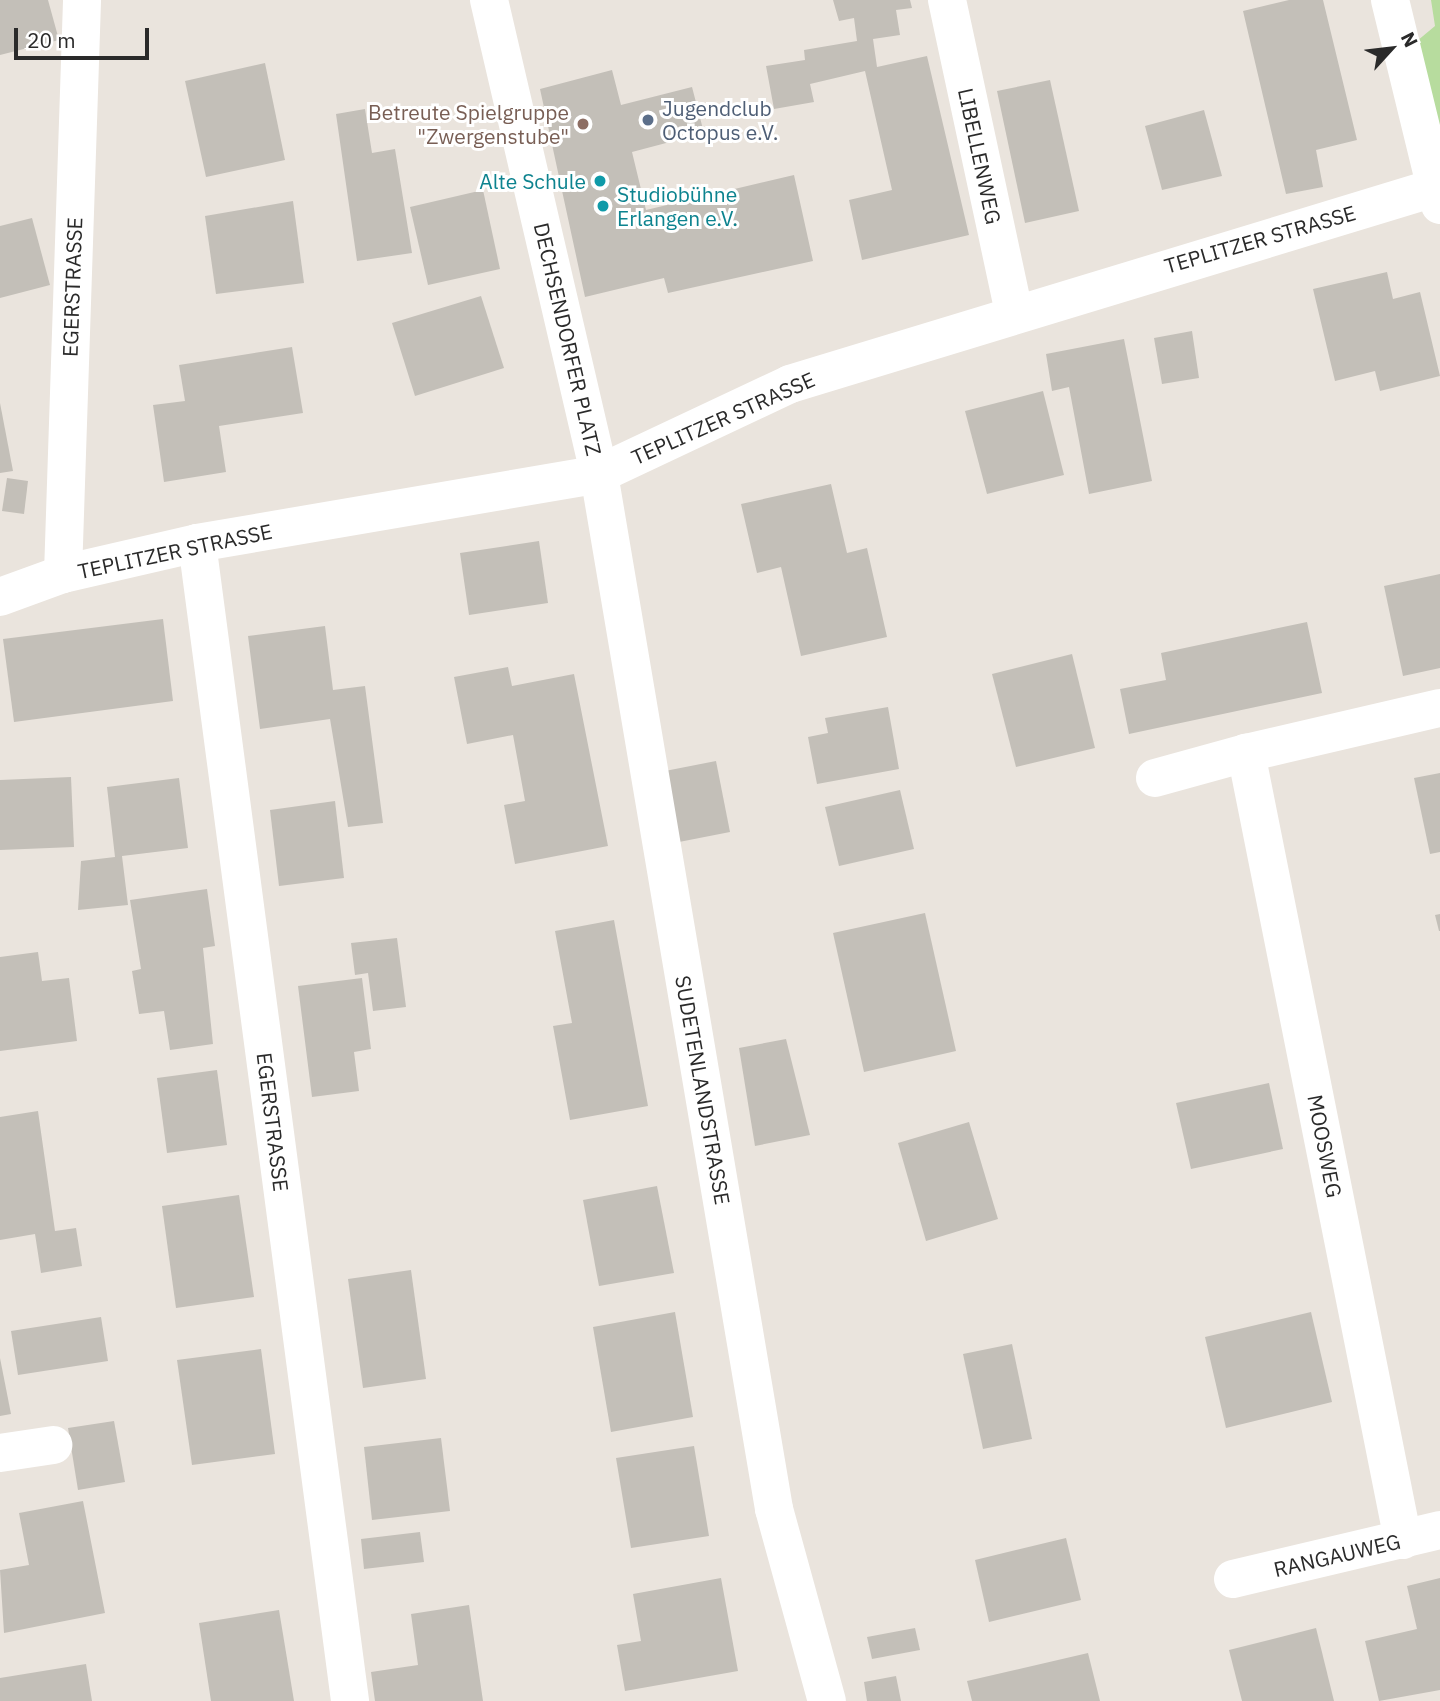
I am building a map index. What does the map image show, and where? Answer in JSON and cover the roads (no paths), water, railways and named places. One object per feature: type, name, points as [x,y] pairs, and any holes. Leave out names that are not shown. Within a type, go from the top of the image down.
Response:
[{"type":"street","name":"EGERSTRASSE","points":[[63,574],[82,0]]},
{"type":"street","name":"DECHSENDORFER PLATZ","points":[[489,0],[599,474]]},
{"type":"street","name":"LIBELLENWEG","points":[[947,0],[1014,312]]},
{"type":"street","points":[[1391,0],[1437,196]]},
{"type":"street","name":"TEPLITZER STRASSE","points":[[0,597],[63,574],[197,543],[599,474],[790,384],[1014,312],[1437,196]]},
{"type":"street","name":"SUDETENLANDSTRASSE","points":[[599,474],[774,1509],[827,1701]]},
{"type":"street","name":"EGERSTRASSE","points":[[197,543],[350,1701]]},
{"type":"street","points":[[1155,778],[1246,753],[1440,708]]},
{"type":"street","name":"MOOSWEG","points":[[1246,753],[1403,1540]]},
{"type":"street","points":[[0,1453],[53,1445]]},
{"type":"street","name":"RANGAUWEG","points":[[1234,1579],[1440,1530]]},
{"type":"place","name":"Jugendclub Octopus e.V.","points":[[648,120]]},
{"type":"place","name":"Betreute Spielgruppe \"Zwergenstube\"","points":[[583,124]]},
{"type":"place","name":"Alte Schule","points":[[600,181]]},
{"type":"place","name":"Studiobühne Erlangen e.V.","points":[[603,206]]}]
